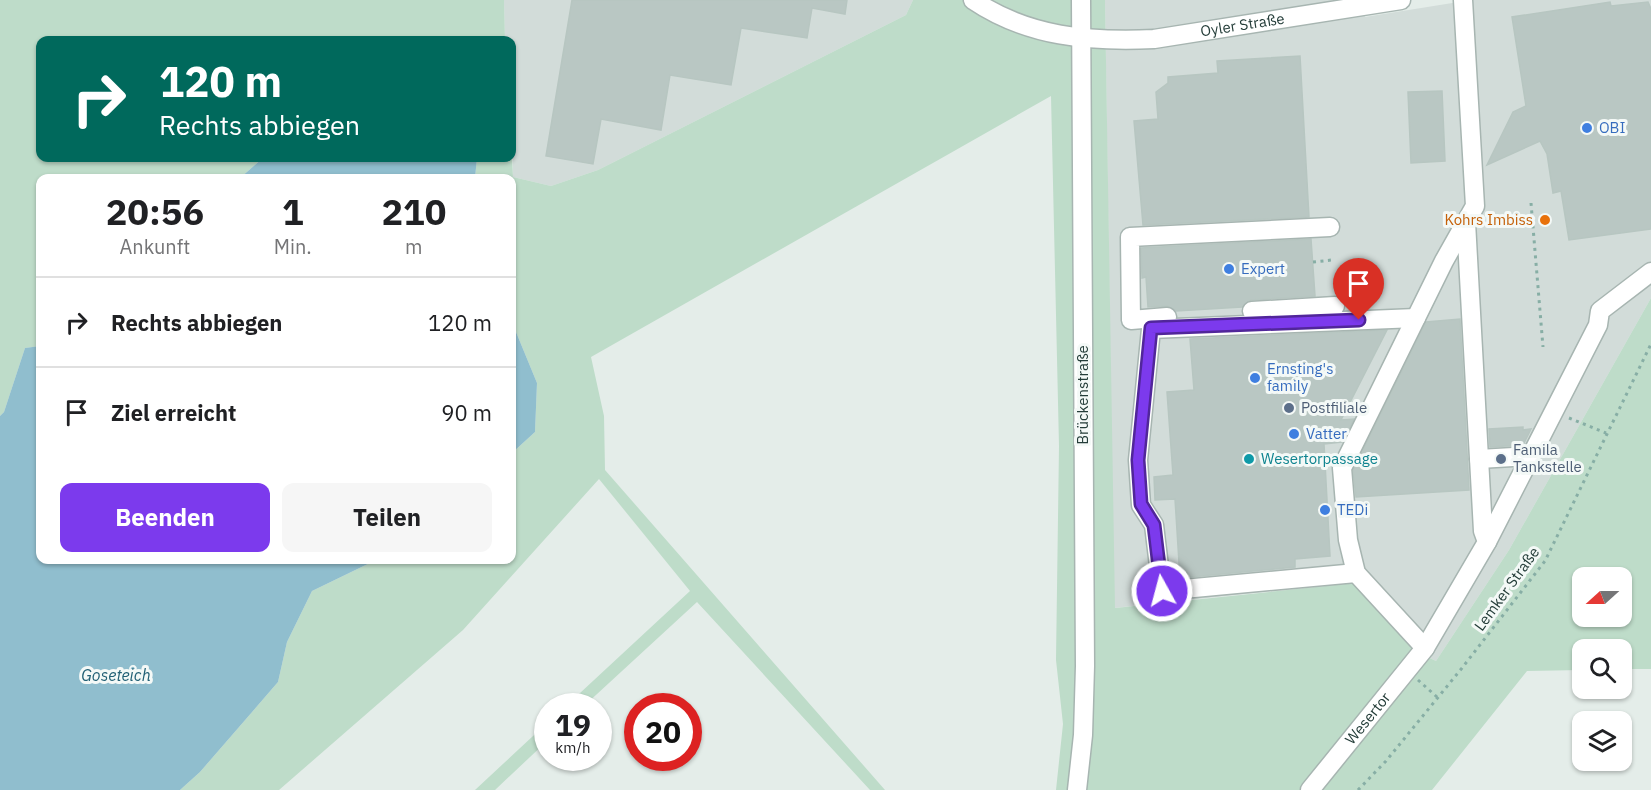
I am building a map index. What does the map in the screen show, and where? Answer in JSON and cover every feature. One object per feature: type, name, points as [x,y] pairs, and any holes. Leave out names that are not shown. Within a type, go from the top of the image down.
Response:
[{"type":"street","name":"Oyler Straße","points":[[973,0],[1007,21],[1081,39],[1154,39],[1401,0]]},
{"type":"street","name":"Brückenstraße","points":[[1077,790],[1083,735],[1085,666],[1081,0]]},
{"type":"street","points":[[1425,648],[1356,573],[1348,540],[1342,468],[1416,318],[1475,206],[1463,0]]},
{"type":"street","points":[[1466,222],[1483,531],[1487,542]]},
{"type":"street","points":[[1330,227],[1130,237],[1131,320],[1335,306]]},
{"type":"street","name":"Wesertor","points":[[1310,790],[1425,648],[1487,542],[1598,325],[1600,311],[1651,272]]},
{"type":"street","points":[[1356,573],[1162,591],[1154,525],[1141,504],[1138,460],[1151,328],[1416,318]]},
{"type":"street","points":[[1479,459],[1530,456]]},
{"type":"path","points":[[1531,203],[1544,347]]},
{"type":"path","points":[[1312,262],[1332,260]]},
{"type":"path","name":"Lemker Straße","points":[[1358,790],[1386,761],[1545,561],[1651,344]]},
{"type":"path","points":[[1549,419],[1568,417],[1606,433]]},
{"type":"path","points":[[1408,670],[1437,697]]},
{"type":"shaded area","points":[[504,0],[913,0],[906,15],[598,170],[551,186],[516,178],[516,174],[513,174],[513,162],[516,162],[516,36],[505,36]]},
{"type":"shaded area","points":[[1105,0],[1361,0],[1365,17],[1471,0],[1651,0],[1651,298],[1509,550],[1436,661],[1413,650],[1346,583],[1114,608]]},
{"type":"green space","points":[[0,0],[504,0],[505,36],[36,36],[36,162],[258,162],[245,174],[36,174],[36,347],[25,348],[4,412],[0,416]]},
{"type":"green space","points":[[913,0],[1105,0],[1115,608],[1355,583],[1413,650],[1436,661],[1509,550],[1651,298],[1651,669],[1632,669],[1632,639],[1572,639],[1572,670],[1527,671],[1432,790],[1056,790],[1063,724],[1056,660],[1059,446],[1051,96],[591,357],[604,416],[605,470],[885,790],[870,790],[697,602],[598,693],[580,693],[690,591],[599,479],[463,630],[279,790],[180,790],[200,772],[278,682],[287,642],[312,591],[368,564],[516,564],[516,449],[535,432],[537,383],[516,332],[516,178],[551,186],[598,170],[906,15]]},
{"type":"green space","points":[[477,162],[512,162],[513,174],[475,174]]},
{"type":"green space","points":[[534,735],[534,753],[495,790],[475,790]]},
{"type":"water","points":[[258,162],[477,162],[475,174],[245,174]]},
{"type":"water","points":[[516,332],[537,383],[535,432],[516,449]]},
{"type":"water","name":"Goseteich","points":[[36,347],[36,564],[368,564],[312,591],[287,642],[278,682],[200,772],[180,790],[0,790],[0,416],[4,412],[25,348]]},
{"type":"building","points":[[572,0],[847,0],[845,14],[812,8],[807,38],[741,28],[731,85],[670,75],[661,130],[601,119],[593,164],[546,156]]},
{"type":"building","name":"OBI","points":[[1610,2],[1611,6],[1648,2],[1651,9],[1651,229],[1569,240],[1561,191],[1553,193],[1547,154],[1540,141],[1487,165],[1513,112],[1526,106],[1512,17]]},
{"type":"building","points":[[1300,56],[1309,217],[1143,225],[1134,121],[1158,119],[1156,92],[1168,83],[1168,77],[1218,73],[1217,61]]},
{"type":"building","points":[[1442,91],[1445,161],[1411,163],[1408,92]]},
{"type":"building","name":"Expert","points":[[1311,239],[1315,296],[1251,300],[1242,307],[1176,311],[1167,306],[1148,307],[1146,277],[1142,278],[1141,248]]},
{"type":"building","points":[[1460,319],[1469,490],[1356,497],[1353,470],[1426,322]]},
{"type":"building","name":"Wesertorpassage","points":[[1387,330],[1341,420],[1354,419],[1342,442],[1324,444],[1330,556],[1295,559],[1295,567],[1180,578],[1175,499],[1155,500],[1154,477],[1173,475],[1167,392],[1194,390],[1190,339]]},
{"type":"building","points":[[1523,427],[1523,430],[1531,429],[1523,445],[1490,447],[1489,429]]},
{"type":"place","name":"OBI","points":[[1587,128]]},
{"type":"place","name":"Kohrs Imbiss","points":[[1545,220]]},
{"type":"place","name":"Expert","points":[[1229,269]]},
{"type":"place","name":"Ernsting's family","points":[[1255,378]]},
{"type":"place","name":"Postfiliale","points":[[1289,408]]},
{"type":"place","name":"Vatter","points":[[1294,434]]},
{"type":"place","name":"Wesertorpassage","points":[[1249,459]]},
{"type":"place","name":"Famila Tankstelle","points":[[1501,459]]},
{"type":"place","name":"TEDi","points":[[1325,510]]},
{"type":"route","points":[[1162,591],[1154,525],[1141,504],[1138,460],[1151,328],[1359,320]]}]
